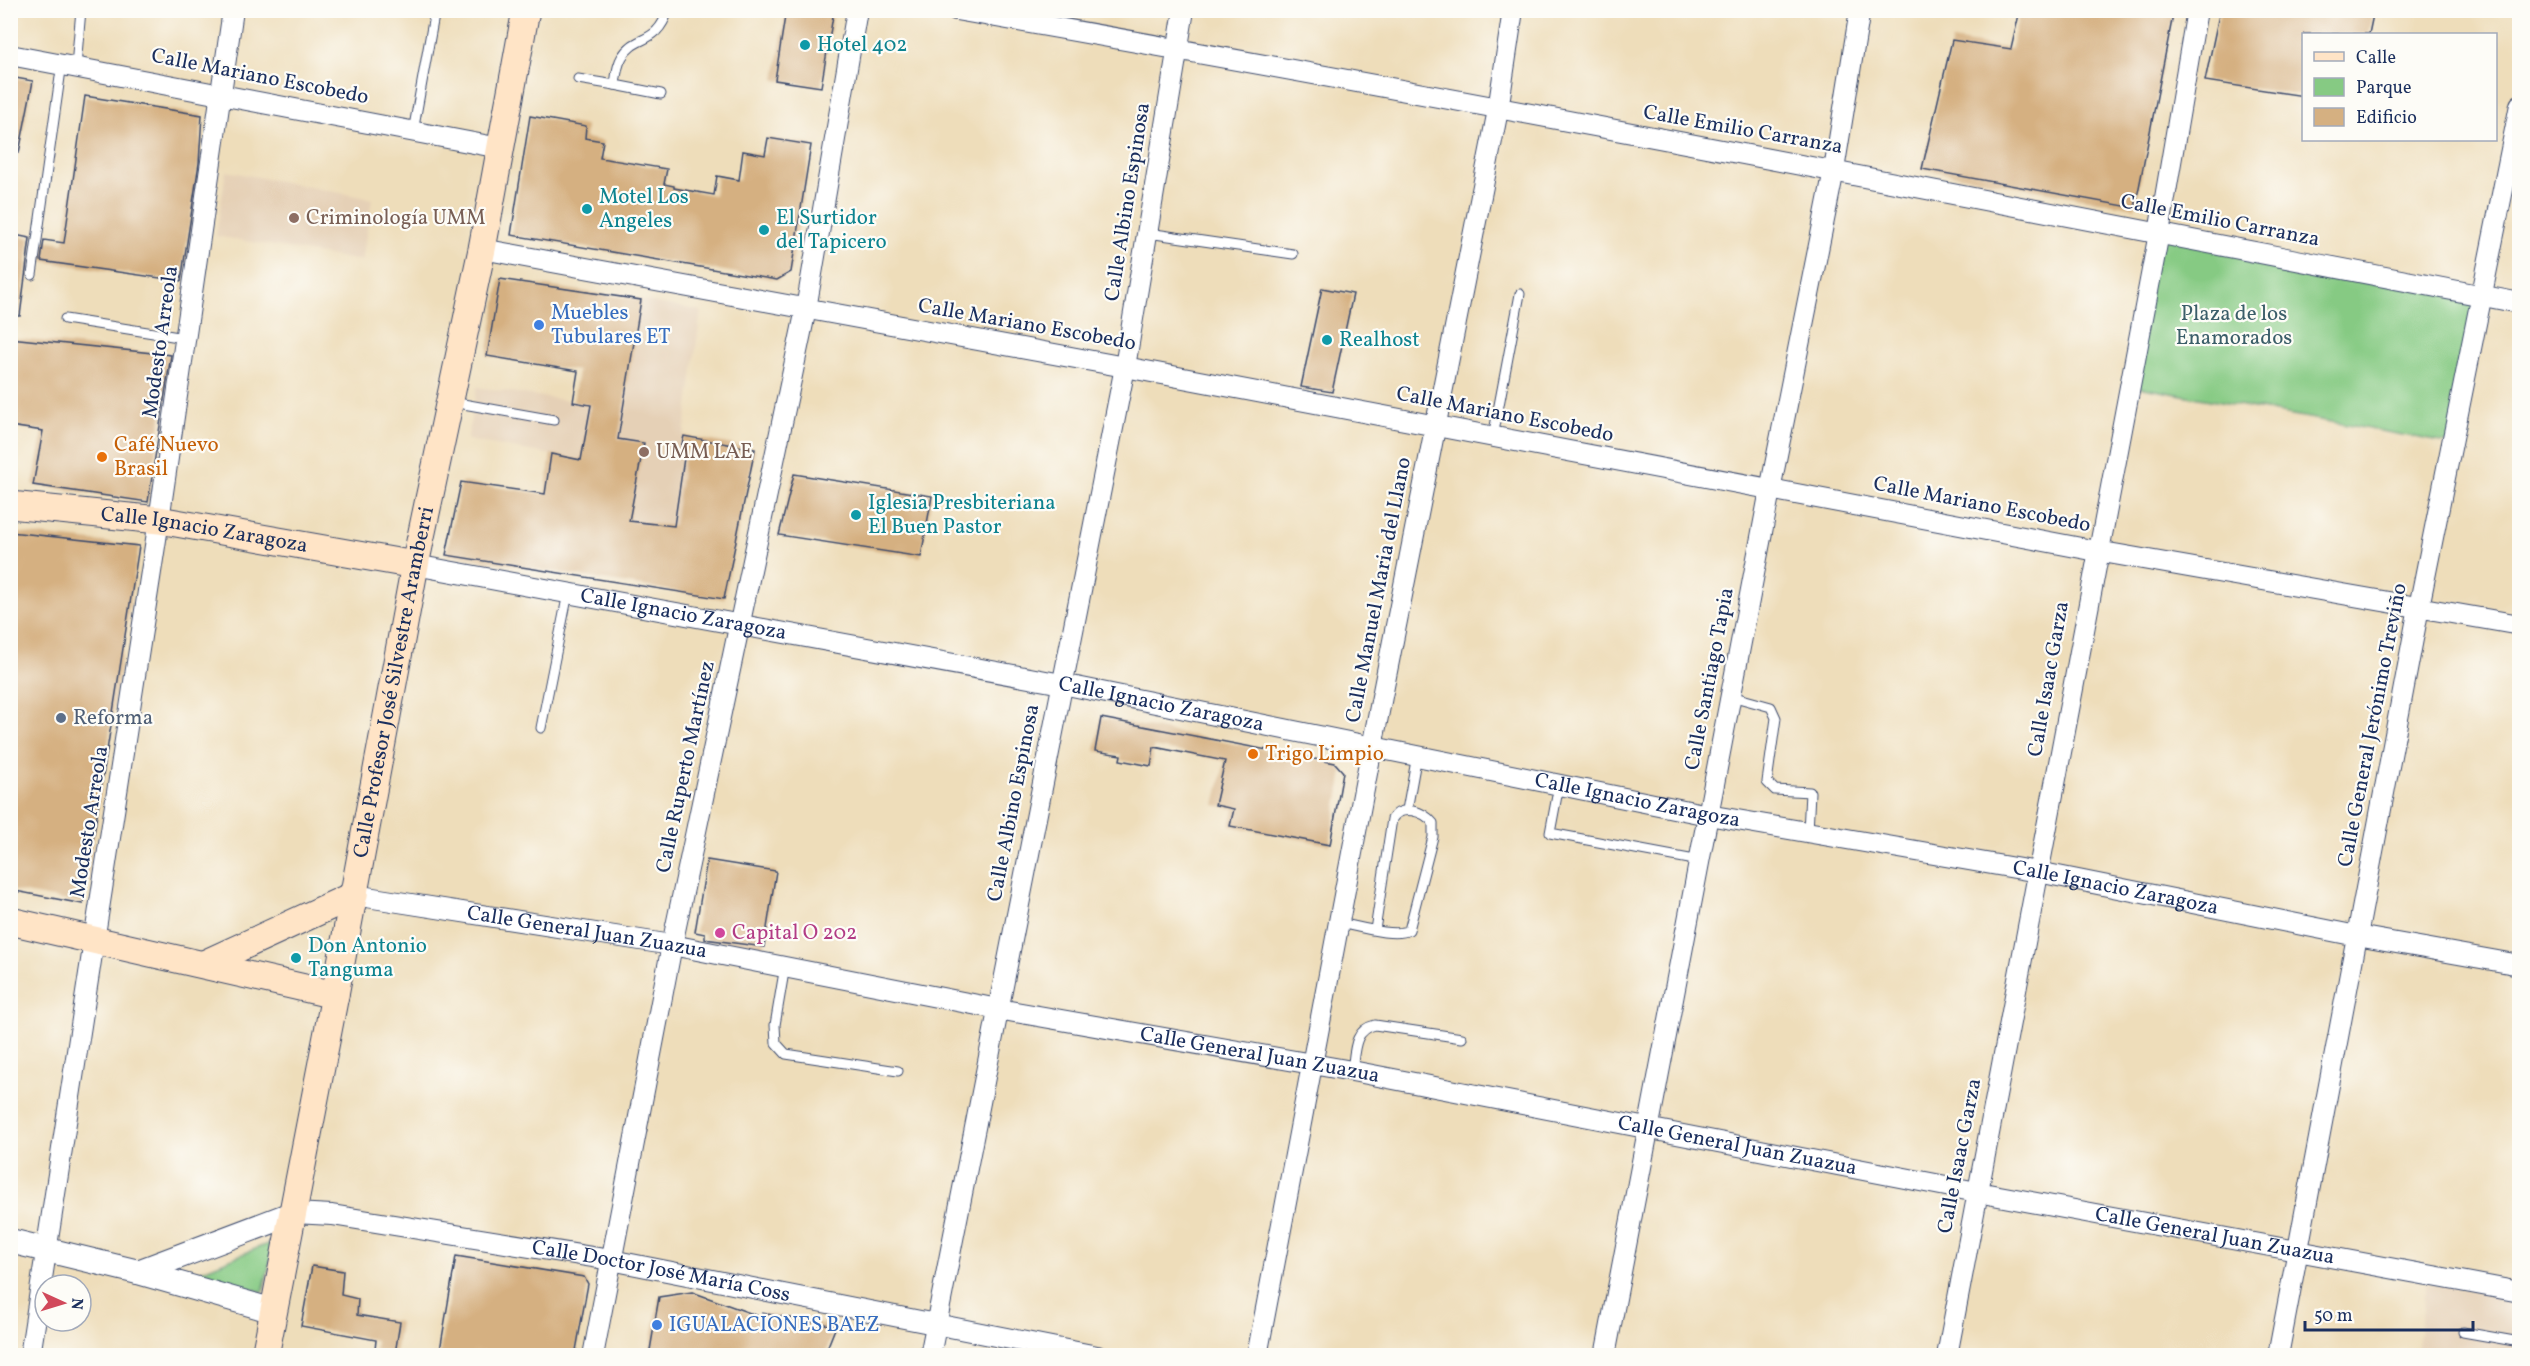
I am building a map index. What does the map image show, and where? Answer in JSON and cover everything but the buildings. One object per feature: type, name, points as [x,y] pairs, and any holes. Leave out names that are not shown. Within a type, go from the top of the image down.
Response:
[{"type":"main road","name":"Calle Profesor José Silvestre Aramberri","points":[[265,1356],[294,1213],[415,565],[482,249],[526,10]]},
{"type":"main road","name":"Calle Ignacio Zaragoza","points":[[10,505],[159,520],[415,565]]},
{"type":"main road","points":[[204,964],[354,895]]},
{"type":"main road","points":[[10,921],[335,995]]},
{"type":"street","name":"Modesto Arreola","points":[[30,1356],[96,940],[233,10]]},
{"type":"street","name":"Calle Ruperto Martínez","points":[[593,1356],[672,945],[806,309],[857,10]]},
{"type":"street","name":"Calle Emilio Carranza","points":[[956,10],[1834,170],[2520,303]]},
{"type":"street","name":"Calle Albino Espinosa","points":[[930,1356],[1125,367],[1184,10]]},
{"type":"street","name":"Calle Manuel Maria del Llano","points":[[1257,1356],[1372,747],[1498,110],[1513,10]]},
{"type":"street","name":"Calle Santiago Tapia","points":[[1605,1356],[1770,490],[1834,170],[1860,10]]},
{"type":"street","name":"Calle Isaac Garza","points":[[1947,1356],[2158,233],[2197,10]]},
{"type":"street","name":"Calle Mariano Escobedo","points":[[10,55],[220,93],[500,148]]},
{"type":"street","name":"Calle General Jerónimo Treviño","points":[[2278,1356],[2420,607],[2520,105]]},
{"type":"street","name":"Calle Mariano Escobedo","points":[[482,249],[1125,367],[2097,551],[2520,625]]},
{"type":"street","name":"Calle Ignacio Zaragoza","points":[[415,565],[1062,684],[1708,815],[2038,872],[2357,936],[2520,965]]},
{"type":"street","name":"Calle General Juan Zuazua","points":[[354,895],[672,945],[998,1009],[1352,1071],[1977,1192],[2520,1292]]},
{"type":"street","points":[[138,1272],[294,1213]]},
{"type":"street","name":"Calle Doctor José María Coss","points":[[294,1213],[332,1215],[611,1260],[1093,1355]]},
{"type":"street","points":[[10,1241],[138,1272],[274,1311]]},
{"type":"lane","points":[[32,275],[81,10]]},
{"type":"lane","points":[[413,132],[435,10]]},
{"type":"lane","points":[[615,85],[622,57],[632,46],[659,31],[668,10]]},
{"type":"lane","points":[[578,79],[661,93]]},
{"type":"lane","points":[[1148,233],[1293,254]]},
{"type":"lane","points":[[1493,436],[1520,294]]},
{"type":"lane","points":[[65,319],[185,338]]},
{"type":"lane","points":[[450,402],[554,420]]},
{"type":"lane","points":[[540,728],[568,593]]},
{"type":"lane","points":[[1731,696],[1771,707],[1774,711],[1776,718],[1767,782],[1775,790],[1810,792],[1808,832]]},
{"type":"lane","points":[[1407,810],[1417,755]]},
{"type":"lane","points":[[1559,783],[1550,832],[1700,861]]},
{"type":"lane","points":[[1339,923],[1375,930],[1404,933],[1409,930],[1413,923],[1434,826],[1425,815],[1407,810],[1394,814],[1390,825],[1375,930]]},
{"type":"lane","points":[[785,966],[775,1025],[776,1043],[786,1054],[898,1071]]},
{"type":"lane","points":[[1352,1071],[1358,1035],[1368,1027],[1375,1025],[1462,1038]]},
{"type":"lane","points":[[2463,1332],[2520,1341]]},
{"type":"shaded area","name":"Criminología UMM","points":[[226,171],[372,199],[362,261],[216,236]]},
{"type":"shaded area","name":"UMM LAE","points":[[641,300],[701,311],[684,436],[755,449],[724,599],[562,574],[576,459],[467,440],[477,387],[623,409]]},
{"type":"shaded area","points":[[2427,1284],[2519,1299],[2519,1355],[2415,1356]]},
{"type":"green space","name":"Plaza de los Enamorados","points":[[2159,233],[2482,296],[2452,444],[2127,385]]},
{"type":"green space","points":[[275,1241],[263,1292],[193,1274]]},
{"type":"place","name":"Hotel 402","points":[[805,45]]},
{"type":"place","name":"Motel Los Angeles","points":[[587,209]]},
{"type":"place","name":"Criminología UMM","points":[[294,218]]},
{"type":"place","name":"El Surtidor del Tapicero","points":[[764,230]]},
{"type":"place","name":"Muebles Tubulares ET","points":[[539,325]]},
{"type":"place","name":"Realhost","points":[[1327,340]]},
{"type":"place","name":"UMM LAE","points":[[644,452]]},
{"type":"place","name":"Café Nuevo Brasil","points":[[102,457]]},
{"type":"place","name":"Iglesia Presbiteriana El Buen Pastor","points":[[856,515]]},
{"type":"place","name":"Reforma","points":[[61,718]]},
{"type":"place","name":"Trigo Limpio","points":[[1253,754]]},
{"type":"place","name":"Capital O 202","points":[[720,933]]},
{"type":"place","name":"Don Antonio Tanguma","points":[[296,958]]},
{"type":"place","name":"IGUALACIONES BAEZ","points":[[657,1325]]}]
